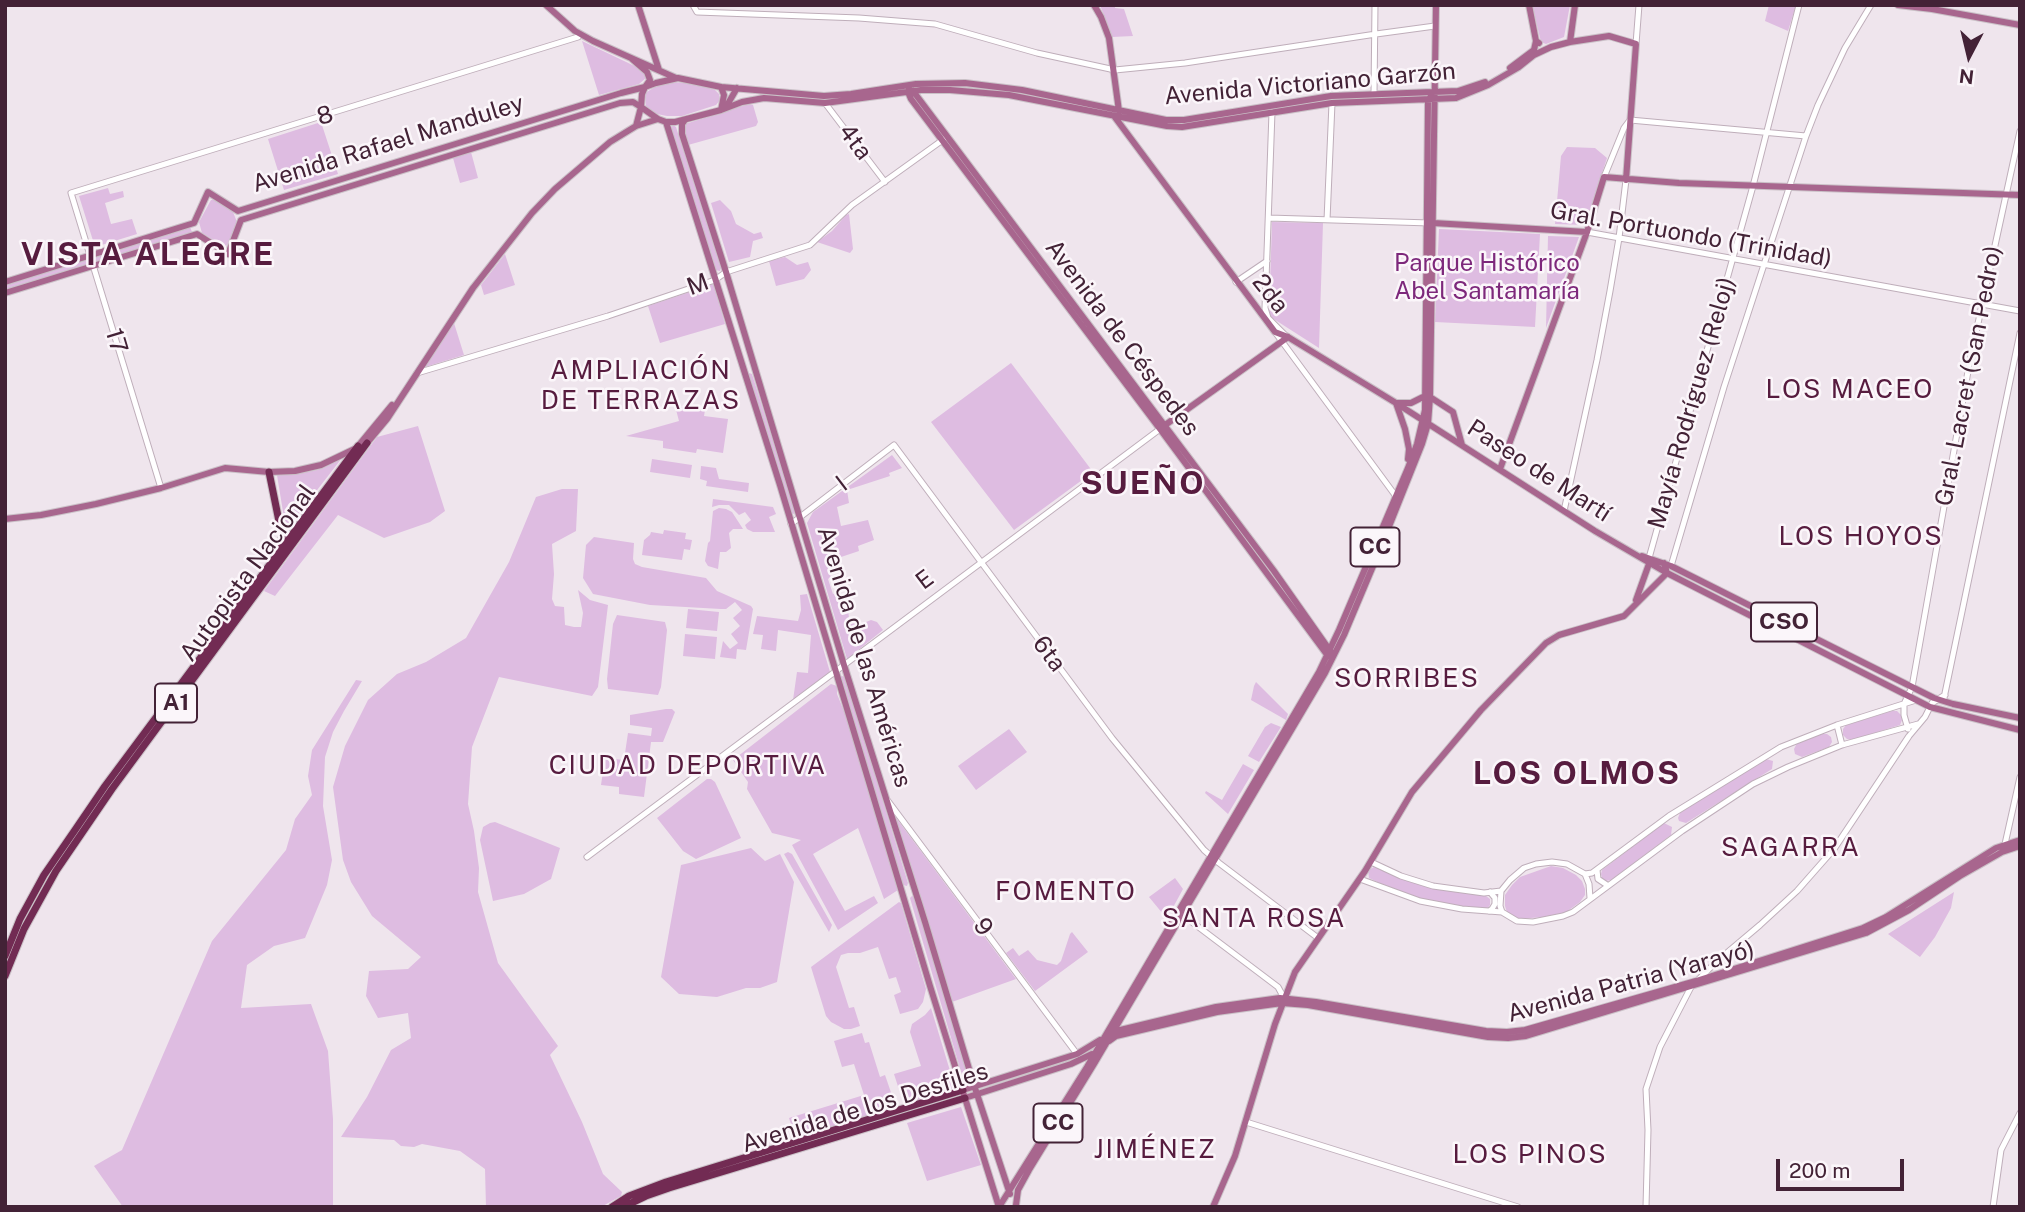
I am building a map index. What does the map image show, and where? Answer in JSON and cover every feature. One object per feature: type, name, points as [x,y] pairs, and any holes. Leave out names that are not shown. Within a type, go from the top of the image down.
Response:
[{"type":"highway","name":"Autopista Nacional","points":[[5,976],[24,929],[56,871],[112,789],[368,443]]},
{"type":"highway","name":"Autopista Nacional","points":[[5,956],[20,919],[44,875],[105,786],[358,446]]},
{"type":"highway","points":[[269,472],[282,536],[279,553]]},
{"type":"highway","name":"Avenida de los Desfiles","points":[[630,1199],[666,1182],[728,1167],[964,1094]]},
{"type":"highway","points":[[612,1207],[630,1199]]},
{"type":"highway","points":[[624,1207],[630,1199]]},
{"type":"main road","points":[[546,5],[575,31],[593,41],[678,78],[721,87],[824,96],[974,91],[1009,94],[1093,111],[1117,113],[1115,70],[1109,38],[1094,5]]},
{"type":"main road","points":[[639,5],[659,70]]},
{"type":"main road","points":[[1431,119],[1436,5]]},
{"type":"main road","points":[[1570,42],[1576,5]]},
{"type":"main road","points":[[1898,5],[2020,25]]},
{"type":"main road","points":[[1528,7],[1536,41],[1543,47],[1551,47]]},
{"type":"main road","name":"Avenida Victoriano Garzón","points":[[1117,113],[1184,120],[1331,96],[1374,94],[1449,99],[1488,85],[1551,47],[1609,36],[1636,44]]},
{"type":"main road","name":"Avenida Victoriano Garzón","points":[[908,92],[916,84],[965,83],[992,86],[1022,90],[1167,126],[1194,125],[1332,103],[1411,100],[1458,91],[1483,83],[1516,64],[1534,50],[1536,41]]},
{"type":"main road","points":[[1626,180],[1636,44]]},
{"type":"main road","points":[[632,59],[647,72],[649,80],[642,94],[635,126]]},
{"type":"main road","name":"Avenida Rafael Manduley","points":[[194,223],[208,192],[238,211],[613,95],[678,78]]},
{"type":"main road","points":[[721,87],[724,95],[723,109]]},
{"type":"main road","points":[[739,88],[738,98],[742,102]]},
{"type":"main road","points":[[723,109],[739,88]]},
{"type":"main road","points":[[641,107],[666,122],[685,120],[767,97],[825,103],[908,92]]},
{"type":"main road","name":"Avenida de Céspedes","points":[[908,92],[1330,654]]},
{"type":"main road","points":[[1431,119],[1436,109],[1449,99]]},
{"type":"main road","points":[[1411,100],[1425,109],[1431,119]]},
{"type":"main road","name":"Avenida Rafael Manduley","points":[[197,234],[228,254],[241,220],[620,103],[633,102],[641,107]]},
{"type":"main road","name":"2da","points":[[1117,113],[1236,282],[1275,332]]},
{"type":"main road","points":[[1194,125],[1217,114]]},
{"type":"main road","points":[[5,519],[84,506],[161,488],[225,468],[269,472],[295,471],[321,465],[368,443],[387,419],[473,288],[532,213],[610,142],[635,126],[658,119]]},
{"type":"main road","name":"CC","points":[[1017,1206],[1018,1190],[1330,654],[1377,559],[1422,444],[1428,396],[1431,119]]},
{"type":"main road","name":"Avenida de las Américas","points":[[685,120],[682,134],[801,515],[844,665],[975,1091],[1009,1192],[1017,1206]]},
{"type":"main road","name":"Avenida de las Américas","points":[[666,122],[999,1207]]},
{"type":"main road","points":[[1500,469],[1605,177],[1753,186],[2020,195]]},
{"type":"main road","points":[[5,282],[194,223]]},
{"type":"main road","name":"Gral. Portuondo (Trinidad)","points":[[1431,223],[1587,232]]},
{"type":"main road","points":[[5,293],[197,234]]},
{"type":"main road","name":"Paseo de Martí","points":[[1275,332],[1288,337],[1396,403],[1564,512],[1634,553],[1667,564],[1940,699],[1955,705],[2020,718]]},
{"type":"main road","name":"E","points":[[1162,427],[1288,337]]},
{"type":"main road","points":[[358,446],[405,390]]},
{"type":"main road","points":[[1408,468],[1409,449],[1402,416],[1396,403],[1410,404],[1428,396],[1453,412],[1462,445]]},
{"type":"main road","name":"CC","points":[[1330,654],[1426,422]]},
{"type":"main road","name":"Avenida de Céspedes","points":[[1162,427],[1319,633],[1330,654]]},
{"type":"main road","points":[[1422,444],[1433,432],[1445,434]]},
{"type":"main road","points":[[1635,603],[1651,560]]},
{"type":"main road","name":"Paseo de Martí","points":[[1651,560],[1675,578],[1930,707],[2020,730]]},
{"type":"main road","points":[[1213,1207],[1235,1156],[1287,988],[1295,972],[1371,862],[1412,792],[1481,710],[1546,643],[1559,635],[1624,616],[1667,573],[1667,564]]},
{"type":"main road","points":[[1667,564],[1675,578]]},
{"type":"main road","points":[[1755,619],[1758,609]]},
{"type":"main road","points":[[1319,633],[1332,636],[1339,630]]},
{"type":"main road","points":[[1916,700],[1940,699]]},
{"type":"main road","points":[[1953,714],[1955,705]]},
{"type":"main road","name":"Avenida Patria (Yarayó)","points":[[1693,984],[1863,928],[1886,917],[2005,844],[2020,840]]},
{"type":"main road","name":"Avenida Patria (Yarayó)","points":[[1105,1040],[1217,1012],[1283,1001],[1444,1028],[1507,1032],[1525,1030],[1866,933],[1909,910],[1992,857],[2020,846]]},
{"type":"main road","name":"CC","points":[[1113,1032],[1180,913]]},
{"type":"main road","points":[[1287,988],[1291,996],[1298,1000]]},
{"type":"main road","name":"Avenida Patria (Yarayó)","points":[[1105,1040],[1113,1032],[1128,1027],[1216,1007],[1298,1000],[1342,1006],[1444,1028]]},
{"type":"main road","points":[[1124,1013],[1124,1023],[1128,1027]]},
{"type":"main road","name":"CC","points":[[999,1207],[1105,1040]]},
{"type":"main road","name":"Avenida de los Desfiles","points":[[975,1091],[1077,1054],[1105,1040]]},
{"type":"main road","name":"Avenida de los Desfiles","points":[[964,1094],[1071,1064],[1096,1051]]},
{"type":"main road","points":[[1071,1064],[1080,1065],[1084,1071]]},
{"type":"main road","points":[[1005,1179],[1011,1182],[1018,1179]]},
{"type":"main road","points":[[999,1207],[1008,1203],[1017,1206]]},
{"type":"street","points":[[693,5],[696,12],[859,18],[935,24],[1037,53],[1115,70],[1185,63],[1436,26]]},
{"type":"street","points":[[1374,94],[1375,5]]},
{"type":"street","points":[[1636,44],[1639,5]]},
{"type":"street","name":"Mayía Rodríguez (Reloj)","points":[[1651,560],[1753,186],[1799,5]]},
{"type":"street","points":[[1667,564],[1806,136],[1845,48],[1871,5]]},
{"type":"street","name":"8","points":[[71,193],[578,37]]},
{"type":"street","name":"4ta","points":[[825,103],[885,182]]},
{"type":"street","points":[[1327,220],[1332,103]]},
{"type":"street","points":[[1272,112],[1265,308],[1268,318],[1288,337]]},
{"type":"street","points":[[1605,177],[1624,128],[1630,120],[1806,136]]},
{"type":"street","name":"Gral. Lacret (San Pedro)","points":[[1904,704],[1912,687],[1940,522],[2020,131]]},
{"type":"street","name":"M","points":[[417,373],[608,316],[810,244],[852,205],[945,138]]},
{"type":"street","points":[[1564,512],[1619,238],[1626,180]]},
{"type":"street","name":"17","points":[[71,193],[161,488]]},
{"type":"street","points":[[238,211],[241,220]]},
{"type":"street","name":"Gral. Portuondo (Trinidad)","points":[[1269,218],[1431,223]]},
{"type":"street","points":[[194,223],[197,234]]},
{"type":"street","name":"Gral. Portuondo (Trinidad)","points":[[1587,232],[2020,311]]},
{"type":"street","points":[[1236,282],[1267,261]]},
{"type":"street","name":"2da","points":[[1275,332],[1395,495]]},
{"type":"street","points":[[1646,1207],[1646,1089],[1660,1047],[1693,984],[1788,900],[1834,849],[1909,736],[1930,707],[1940,699],[2020,333]]},
{"type":"street","name":"E","points":[[587,857],[1162,427]]},
{"type":"street","name":"I","points":[[791,524],[894,445]]},
{"type":"street","name":"6ta","points":[[894,445],[1112,738],[1213,858]]},
{"type":"street","points":[[1502,912],[1501,891],[1524,868],[1552,862],[1567,864],[1585,874],[1592,873],[1668,816],[1769,753],[1837,725],[1916,700]]},
{"type":"street","points":[[1904,704],[1909,736]]},
{"type":"street","points":[[1360,879],[1420,901],[1486,912],[1502,912],[1517,921],[1546,920],[1573,912],[1708,813],[1753,784],[1842,745],[1906,723],[1918,724]]},
{"type":"street","points":[[1837,725],[1842,745]]},
{"type":"street","points":[[2005,844],[2020,777]]},
{"type":"street","name":"9","points":[[887,800],[1077,1054]]},
{"type":"street","points":[[1213,858],[1318,938]]},
{"type":"street","points":[[1371,862],[1401,876],[1433,886],[1465,892],[1501,891]]},
{"type":"street","points":[[1597,870],[1598,879],[1607,885]]},
{"type":"street","points":[[1585,874],[1590,898]]},
{"type":"street","points":[[1486,912],[1496,904],[1490,892]]},
{"type":"street","points":[[1180,913],[1278,988],[1283,1001]]},
{"type":"street","points":[[1715,963],[1714,968],[1719,974]]},
{"type":"street","points":[[1993,1207],[2001,1150],[2020,1113]]},
{"type":"street","points":[[1246,1122],[1518,1207]]},
{"type":"green space","points":[[1100,5],[1115,5],[1115,8],[1124,9],[1133,36],[1112,37]]},
{"type":"green space","points":[[1532,5],[1570,5],[1564,37],[1546,44],[1541,42]]},
{"type":"green space","points":[[1769,5],[1796,5],[1788,31],[1765,21]]},
{"type":"green space","points":[[582,41],[643,70],[646,78],[639,84],[599,95]]},
{"type":"green space","points":[[660,84],[698,84],[715,90],[720,100],[716,105],[682,116],[652,113],[646,107],[645,93]]},
{"type":"green space","points":[[753,105],[758,122],[756,126],[688,145],[683,129],[685,124]]},
{"type":"green space","points":[[321,122],[338,174],[284,190],[268,139]]},
{"type":"green space","points":[[673,125],[676,127],[720,271],[715,270],[671,128]]},
{"type":"green space","points":[[1567,147],[1595,148],[1607,158],[1585,225],[1555,224],[1561,156]]},
{"type":"green space","points":[[471,152],[478,178],[460,183],[453,158]]},
{"type":"green space","points":[[108,188],[110,194],[123,191],[124,197],[105,203],[111,224],[132,219],[137,234],[95,247],[79,196]]},
{"type":"green space","points":[[211,200],[233,212],[237,222],[226,246],[202,233],[199,222]]},
{"type":"green space","points":[[720,200],[731,211],[736,224],[754,234],[761,232],[763,238],[753,241],[750,257],[729,262],[711,203]]},
{"type":"green space","points":[[849,214],[853,249],[850,253],[817,242],[832,231]]},
{"type":"green space","points":[[1272,222],[1323,223],[1319,348],[1269,316]]},
{"type":"green space","points":[[190,227],[192,232],[5,290],[5,285]]},
{"type":"green space","name":"Parque Histórico Abel Santamaría","points":[[1439,229],[1540,234],[1535,327],[1435,322]]},
{"type":"green space","points":[[1548,236],[1579,237],[1546,328]]},
{"type":"green space","points":[[505,254],[515,285],[484,295],[481,285]]},
{"type":"green space","points":[[785,257],[797,265],[808,262],[811,270],[804,279],[776,286],[769,261]]},
{"type":"green space","points":[[714,284],[725,324],[660,343],[648,306]]},
{"type":"green space","points":[[454,323],[464,355],[425,367]]},
{"type":"green space","points":[[1011,363],[1093,472],[1014,530],[931,422]]},
{"type":"green space","points":[[749,373],[752,374],[794,514],[791,513]]},
{"type":"green space","points":[[675,406],[705,410],[704,416],[728,419],[723,453],[697,449],[696,453],[663,448],[663,441],[626,436],[679,421]]},
{"type":"green space","points":[[418,426],[445,511],[430,522],[384,538],[338,515],[275,596],[264,591],[377,437]]},
{"type":"green space","points":[[892,455],[902,468],[889,473],[890,476],[847,490],[849,503],[837,507],[841,526],[868,520],[874,540],[858,546],[859,551],[826,562],[833,594],[836,593],[842,610],[848,608],[849,619],[861,624],[871,620],[877,622],[883,630],[847,659],[807,523],[813,512]]},
{"type":"green space","points":[[342,458],[286,530],[277,475],[317,470]]},
{"type":"green space","points":[[652,459],[692,465],[690,478],[650,472]]},
{"type":"green space","points":[[701,466],[716,468],[719,479],[749,483],[748,492],[706,486],[707,481],[700,479]]},
{"type":"green space","points":[[562,489],[578,489],[576,531],[552,544],[552,599],[555,606],[564,607],[565,625],[574,627],[581,627],[583,613],[578,590],[590,600],[608,605],[598,687],[592,696],[499,677],[472,747],[468,804],[479,868],[478,892],[498,963],[558,1046],[550,1055],[603,1174],[622,1192],[621,1196],[601,1207],[486,1207],[485,1169],[460,1151],[422,1144],[414,1147],[401,1146],[394,1140],[341,1137],[367,1097],[391,1050],[411,1038],[408,1013],[378,1018],[366,996],[369,971],[408,969],[421,957],[372,916],[351,882],[343,860],[333,787],[345,746],[368,700],[397,674],[426,662],[466,638],[509,562],[536,497]]},
{"type":"green space","points":[[713,499],[773,507],[776,514],[769,517],[775,532],[753,532],[747,529],[745,525],[751,520],[745,512],[739,515],[729,505],[712,507]]},
{"type":"green space","points":[[719,508],[732,512],[743,529],[733,529],[729,533],[731,548],[720,552],[718,569],[708,566],[705,561],[713,511]]},
{"type":"green space","points":[[664,530],[686,533],[685,539],[692,540],[690,550],[684,549],[682,560],[642,555],[644,540],[651,532],[663,534]]},
{"type":"green space","points":[[594,537],[634,543],[635,564],[706,578],[717,591],[751,606],[753,609],[746,650],[737,649],[736,659],[720,657],[723,641],[730,649],[738,643],[731,634],[740,626],[733,618],[742,610],[735,602],[726,609],[650,605],[593,594],[583,578],[586,545]]},
{"type":"green space","points":[[807,594],[830,672],[793,700],[797,672],[808,673],[811,635],[778,630],[776,651],[761,649],[763,635],[753,634],[757,616],[798,621],[801,610],[800,595]]},
{"type":"green space","points":[[688,609],[719,612],[717,631],[686,628]]},
{"type":"green space","points":[[617,615],[665,622],[667,630],[658,695],[608,689],[613,624]]},
{"type":"green space","points":[[685,634],[717,637],[715,659],[683,656]]},
{"type":"green space","points":[[845,677],[907,886],[903,885],[840,678]]},
{"type":"green space","points":[[356,680],[362,681],[333,732],[325,757],[323,806],[332,860],[327,885],[305,938],[274,946],[247,965],[241,1008],[311,1004],[328,1051],[333,1119],[333,1207],[123,1207],[94,1166],[122,1150],[212,941],[286,850],[295,819],[312,795],[308,776],[312,750]]},
{"type":"green space","points":[[1256,682],[1288,714],[1286,720],[1251,700]]},
{"type":"green space","points":[[831,684],[837,686],[837,694],[848,721],[898,890],[884,899],[858,828],[813,854],[845,911],[874,896],[878,903],[838,930],[792,845],[801,840],[772,833],[747,789],[748,782],[733,760]]},
{"type":"green space","points":[[666,709],[675,712],[663,742],[651,742],[644,797],[619,794],[619,787],[601,785],[605,758],[624,760],[628,733],[651,736],[652,728],[630,725],[630,715]]},
{"type":"green space","points":[[1892,711],[1901,715],[1900,725],[1852,740],[1843,735],[1846,725]]},
{"type":"green space","points":[[1271,723],[1281,727],[1259,762],[1248,756],[1265,727]]},
{"type":"green space","points":[[1009,729],[1027,752],[976,790],[958,766]]},
{"type":"green space","points":[[1822,734],[1831,737],[1829,747],[1802,757],[1795,754],[1797,743]]},
{"type":"green space","points":[[1766,759],[1773,761],[1772,769],[1686,823],[1679,821],[1680,813]]},
{"type":"green space","points":[[1243,764],[1254,770],[1228,814],[1205,793],[1206,791],[1222,800]]},
{"type":"green space","points":[[707,779],[715,782],[741,838],[696,859],[683,851],[657,818]]},
{"type":"green space","points":[[894,815],[1016,979],[952,1002]]},
{"type":"green space","points":[[495,822],[560,848],[551,879],[524,894],[493,901],[480,840],[483,827]]},
{"type":"green space","points":[[1664,823],[1672,827],[1671,835],[1611,880],[1602,878],[1602,870]]},
{"type":"green space","points":[[751,848],[765,861],[780,854],[794,882],[777,982],[717,997],[679,994],[661,977],[681,865]]},
{"type":"green space","points":[[784,854],[792,854],[832,925],[829,932]]},
{"type":"green space","points":[[1551,866],[1563,868],[1582,881],[1585,895],[1580,902],[1565,913],[1555,916],[1519,919],[1507,912],[1505,895],[1512,885],[1520,877]]},
{"type":"green space","points":[[1374,867],[1430,887],[1486,896],[1490,899],[1490,905],[1487,909],[1462,907],[1396,891],[1369,878],[1368,870]]},
{"type":"green space","points":[[1175,878],[1183,889],[1170,913],[1163,914],[1149,897]]},
{"type":"green space","points":[[1954,892],[1951,908],[1920,957],[1888,934]]},
{"type":"green space","points":[[912,896],[970,1080],[968,1083],[964,1082],[910,898]]},
{"type":"green space","points":[[899,902],[926,989],[923,1002],[918,1009],[900,1014],[894,995],[901,992],[896,977],[889,979],[878,947],[841,955],[836,967],[849,1008],[854,1007],[860,1026],[844,1029],[826,1016],[811,967]]},
{"type":"green space","points":[[1072,932],[1088,952],[1035,991],[1006,953],[1013,948],[1019,956],[1028,950],[1037,960],[1057,965]]},
{"type":"green space","points":[[931,1008],[954,1084],[951,1091],[904,1105],[894,1074],[921,1066],[910,1032],[912,1024]]},
{"type":"green space","points":[[862,1033],[865,1043],[869,1042],[880,1077],[885,1075],[896,1107],[796,1140],[789,1118],[864,1095],[854,1064],[842,1067],[834,1041]]},
{"type":"green space","points":[[961,1107],[981,1165],[927,1181],[907,1123]]},
{"type":"district","name":"VISTA ALEGRE","points":[[148,255]]},
{"type":"district","name":"AMPLIACIÓN DE TERRAZAS","points":[[641,386]]},
{"type":"district","name":"LOS MACEO","points":[[1850,390]]},
{"type":"district","name":"SUEÑO","points":[[1143,484]]},
{"type":"district","name":"LOS HOYOS","points":[[1861,537]]},
{"type":"district","name":"SORRIBES","points":[[1407,679]]},
{"type":"district","name":"CIUDAD DEPORTIVA","points":[[688,766]]},
{"type":"district","name":"LOS OLMOS","points":[[1577,774]]},
{"type":"district","name":"SAGARRA","points":[[1791,848]]},
{"type":"district","name":"FOMENTO","points":[[1066,892]]},
{"type":"district","name":"SANTA ROSA","points":[[1254,919]]},
{"type":"district","name":"JIMÉNEZ","points":[[1155,1150]]},
{"type":"district","name":"LOS PINOS","points":[[1530,1155]]}]
